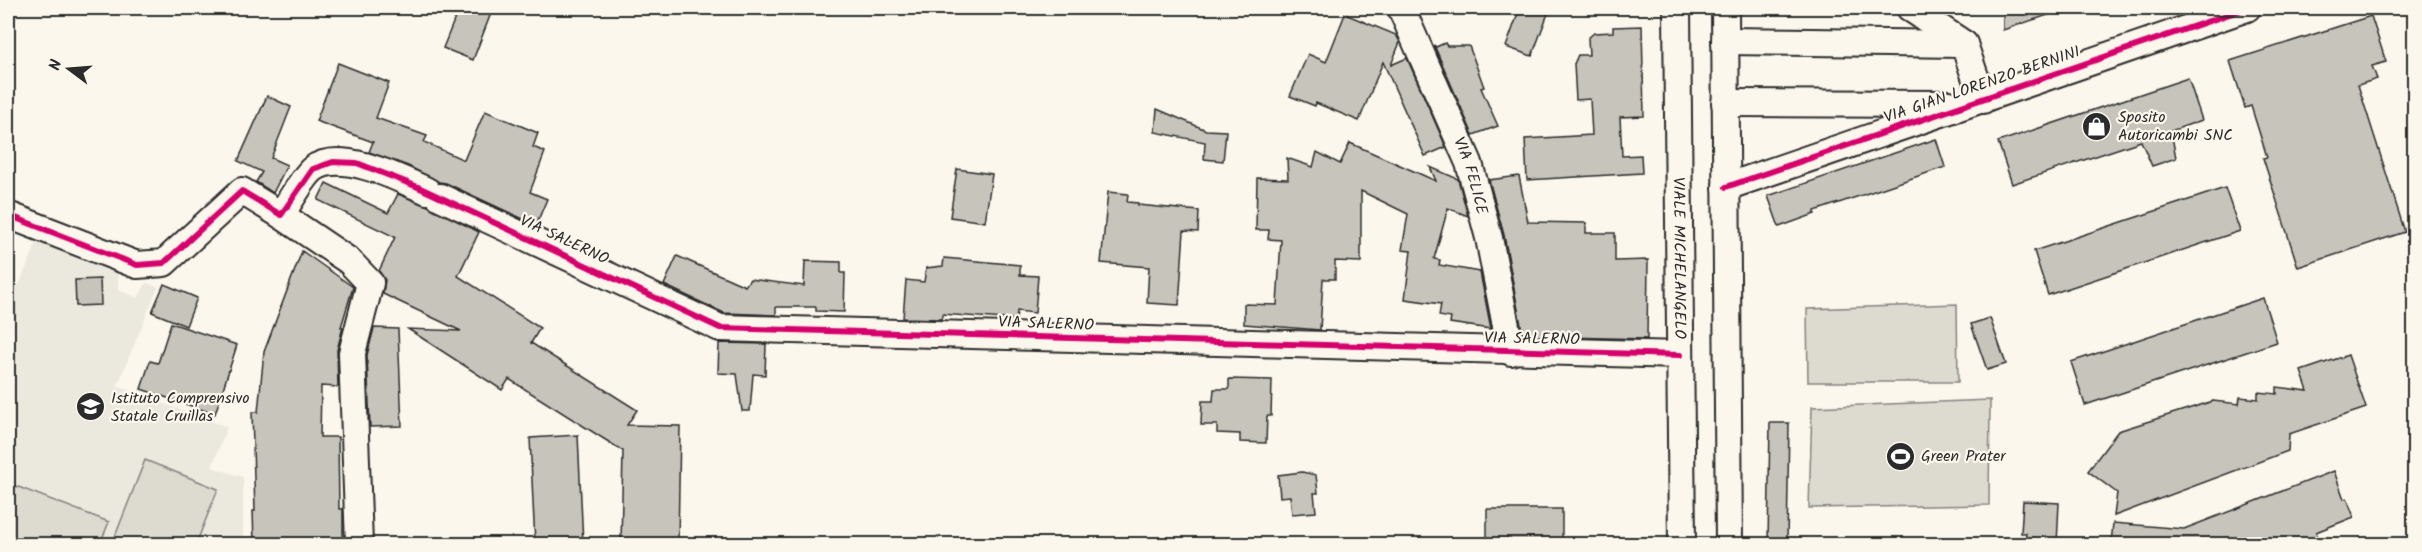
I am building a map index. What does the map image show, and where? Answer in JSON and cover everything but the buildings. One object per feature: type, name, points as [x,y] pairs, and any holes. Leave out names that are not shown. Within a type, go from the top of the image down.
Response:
[{"type":"street","name":"VIA FELICE","points":[[1401,8],[1469,163],[1478,192],[1511,352]]},
{"type":"street","name":"VIALE MICHELANGELO","points":[[1677,8],[1682,544]]},
{"type":"street","points":[[1725,8],[1729,544]]},
{"type":"street","points":[[1910,8],[1964,45],[1977,102]]},
{"type":"street","name":"VIA GIAN LORENZO BERNINI","points":[[1726,187],[2247,8]]},
{"type":"street","points":[[1725,41],[1964,45]]},
{"type":"street","name":"VIA GIAN LORENZO BERNINI","points":[[1725,103],[1977,102]]},
{"type":"street","name":"VIA SALERNO","points":[[281,215],[313,169],[333,162],[357,163],[380,170],[433,194],[720,328],[1680,355]]},
{"type":"street","points":[[8,215],[137,265],[164,263],[242,190],[349,261],[370,283],[352,353],[359,544]]},
{"type":"shaded area","name":"Istituto Comprensivo Statale Cruillas","points":[[37,242],[118,273],[118,290],[138,298],[146,283],[158,287],[117,386],[227,427],[212,467],[243,477],[243,544],[8,544],[8,281],[19,285]]},
{"type":"shaded area","points":[[1957,304],[1958,382],[1808,382],[1807,309]]},
{"type":"shaded area","name":"Green Prater","points":[[1990,400],[1989,505],[1809,508],[1812,407]]},
{"type":"shaded area","points":[[145,460],[218,489],[196,544],[112,544]]},
{"type":"shaded area","points":[[8,483],[109,522],[100,544],[8,544]]},
{"type":"cycle path","points":[[1726,187],[2247,8]]},
{"type":"cycle path","points":[[8,215],[137,265],[164,263],[242,191],[281,215],[313,169],[333,162],[357,163],[418,187],[720,328],[1680,355]]},
{"type":"place","name":"Sposito Autoricambi SNC","points":[[2097,126]]},
{"type":"place","name":"Istituto Comprensivo Statale Cruillas","points":[[90,407]]},
{"type":"place","name":"Green Prater","points":[[1900,456]]}]
